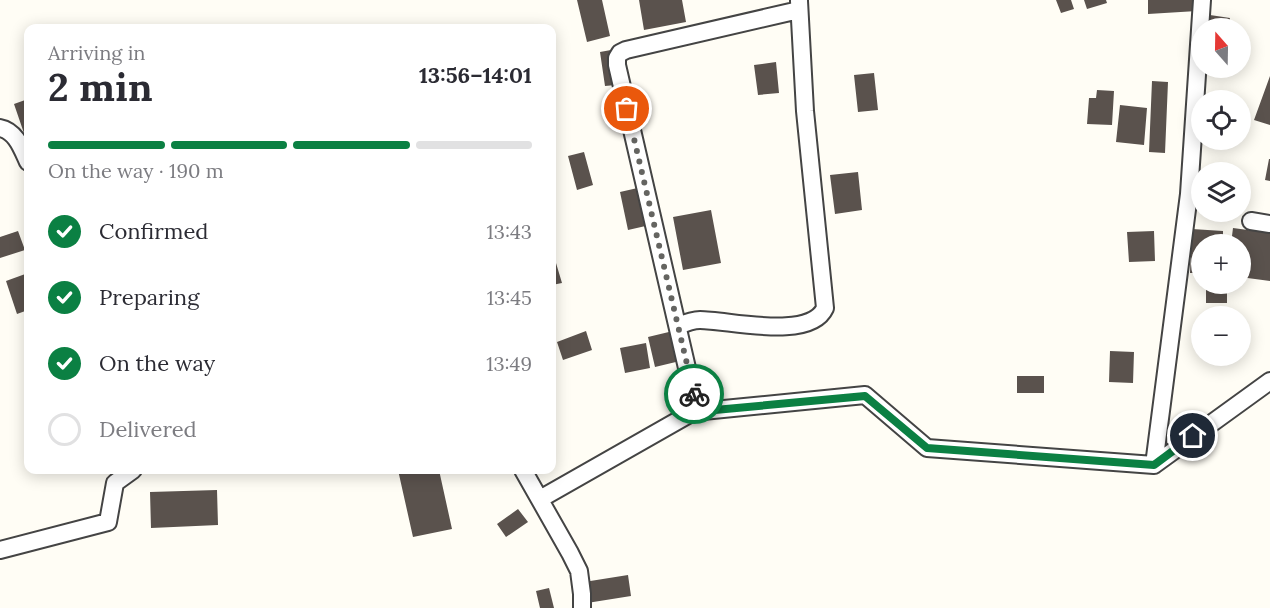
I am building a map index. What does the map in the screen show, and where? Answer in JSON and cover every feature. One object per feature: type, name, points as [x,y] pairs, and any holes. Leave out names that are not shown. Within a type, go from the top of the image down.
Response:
[{"type":"street","points":[[1154,465],[1189,194],[1202,0]]},
{"type":"street","points":[[678,326],[699,320],[781,327],[798,326],[822,315],[825,308],[805,111],[799,5],[626,50],[617,58],[617,65],[678,326],[696,403],[693,412]]},
{"type":"street","points":[[0,128],[5,129],[16,138],[24,154]]},
{"type":"street","points":[[1251,221],[1270,224]]},
{"type":"street","points":[[540,499],[693,412],[865,396],[927,448],[1154,465],[1270,381]]},
{"type":"street","points":[[0,550],[108,522],[115,483],[127,474]]},
{"type":"street","points":[[525,474],[579,571],[582,608]]},
{"type":"building","points":[[577,0],[602,0],[610,36],[587,42]]},
{"type":"building","points":[[639,0],[682,0],[686,22],[644,30]]},
{"type":"building","points":[[1056,0],[1071,0],[1074,9],[1061,13]]},
{"type":"building","points":[[1084,0],[1106,0],[1107,3],[1087,9]]},
{"type":"building","points":[[1148,0],[1197,0],[1197,11],[1148,14]]},
{"type":"building","points":[[1210,15],[1230,18],[1210,18]]},
{"type":"building","points":[[611,50],[616,85],[605,86],[600,52]]},
{"type":"building","points":[[776,62],[779,93],[758,95],[754,65]]},
{"type":"building","points":[[874,73],[878,110],[858,112],[854,75]]},
{"type":"building","points":[[1270,76],[1270,125],[1254,120]]},
{"type":"building","points":[[1152,81],[1168,82],[1165,153],[1149,152]]},
{"type":"building","points":[[1097,90],[1114,91],[1112,125],[1087,124],[1089,98],[1096,98]]},
{"type":"building","points":[[24,100],[24,133],[14,104]]},
{"type":"building","points":[[1120,105],[1147,108],[1144,145],[1116,142]]},
{"type":"building","points":[[584,152],[593,185],[577,190],[568,156]]},
{"type":"building","points":[[1270,159],[1270,181],[1265,180]]},
{"type":"building","points":[[858,172],[862,210],[835,214],[830,175]]},
{"type":"building","points":[[642,187],[650,225],[628,230],[620,192]]},
{"type":"building","points":[[711,210],[721,263],[683,270],[673,217]]},
{"type":"building","points":[[1233,228],[1270,233],[1270,281],[1251,278],[1251,234],[1232,234]]},
{"type":"building","points":[[1192,229],[1223,231],[1223,234],[1192,234]]},
{"type":"building","points":[[18,231],[24,250],[0,258],[0,237]]},
{"type":"building","points":[[1154,231],[1155,261],[1129,262],[1127,232]]},
{"type":"building","points":[[556,263],[562,283],[556,284]]},
{"type":"building","points":[[24,274],[24,311],[17,314],[6,281]]},
{"type":"building","points":[[1206,294],[1227,294],[1227,303],[1206,303]]},
{"type":"building","points":[[586,331],[592,350],[563,360],[557,342]]},
{"type":"building","points":[[673,331],[680,361],[655,367],[648,337]]},
{"type":"building","points":[[646,343],[650,368],[625,373],[620,348]]},
{"type":"building","points":[[1110,351],[1134,352],[1133,383],[1109,382]]},
{"type":"building","points":[[1017,376],[1044,376],[1044,393],[1017,393]]},
{"type":"building","points":[[399,474],[440,474],[452,529],[413,537]]},
{"type":"building","points":[[217,490],[218,525],[151,528],[150,492]]},
{"type":"building","points":[[518,509],[528,522],[506,537],[497,524]]},
{"type":"building","points":[[628,575],[631,596],[587,603],[584,582]]},
{"type":"building","points":[[549,588],[554,608],[540,608],[536,591]]},
{"type":"way so far","points":[[627,109],[694,394]]},
{"type":"route","points":[[694,394],[696,407],[693,412],[865,396],[927,448],[1154,465],[1193,436]]}]
